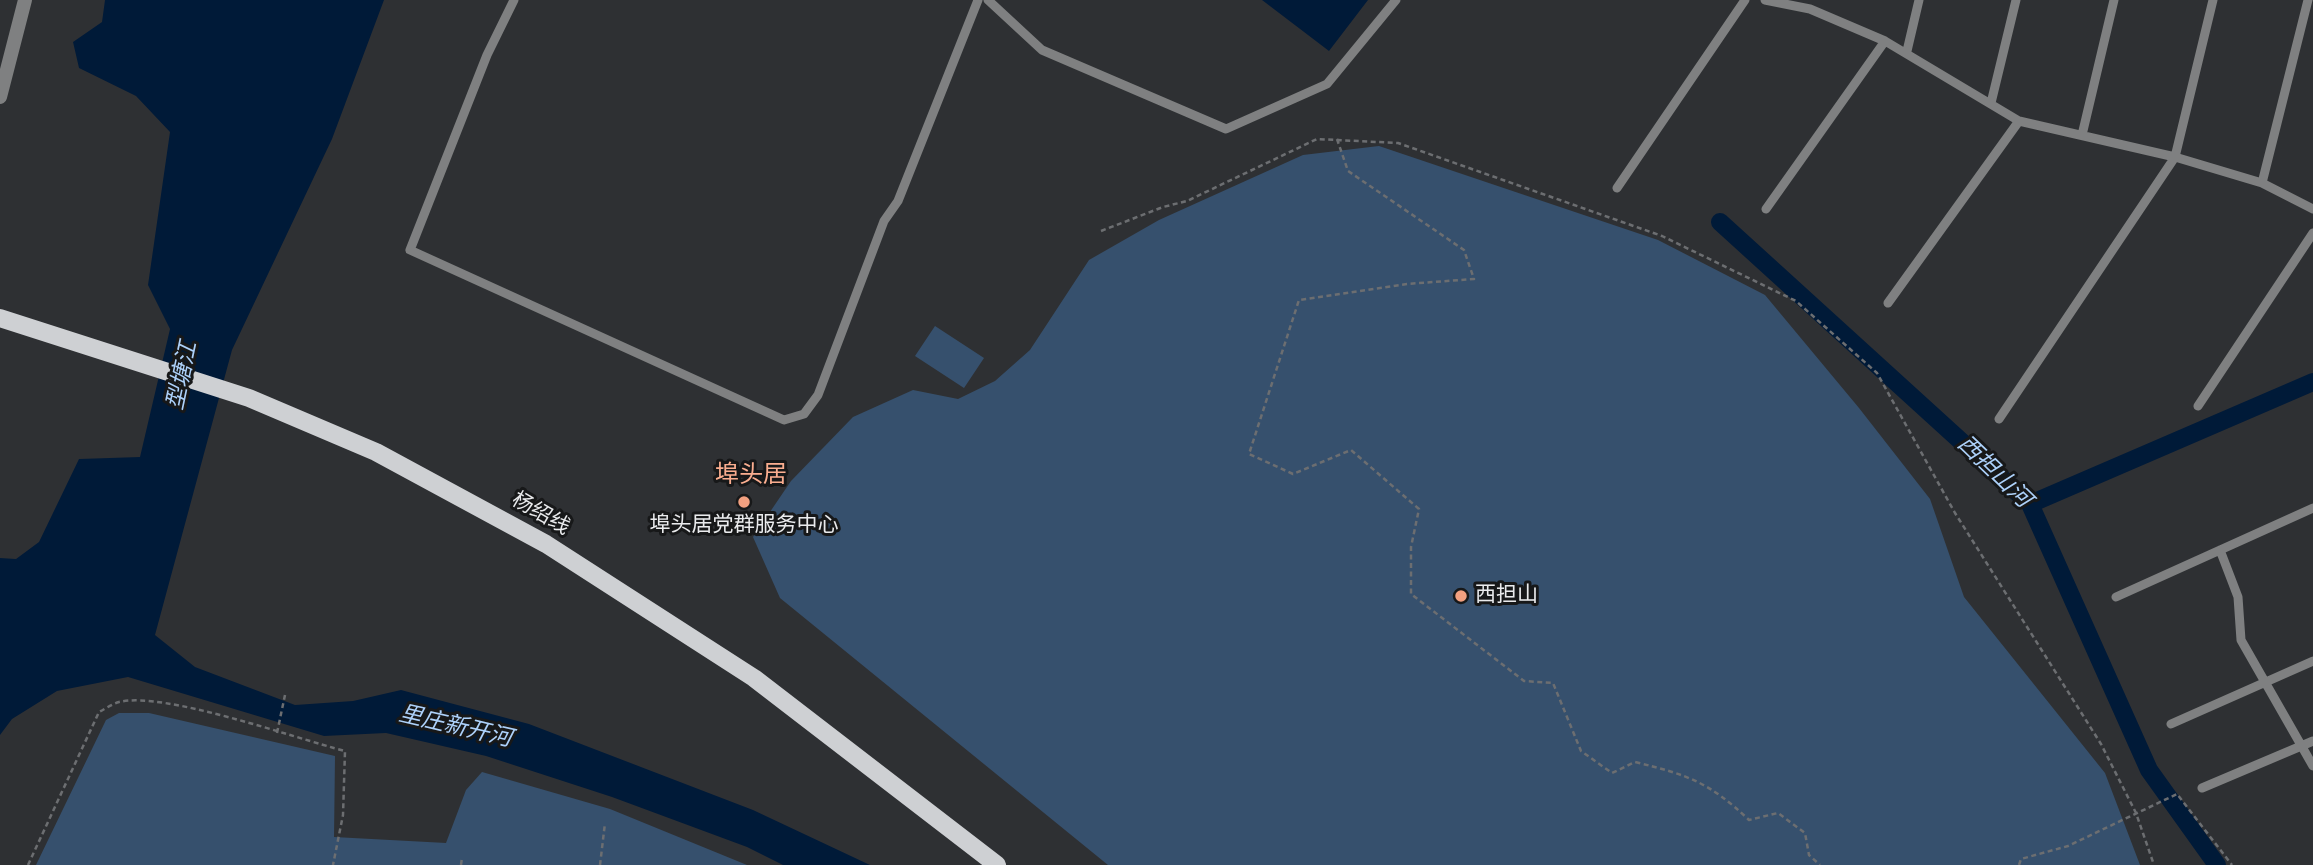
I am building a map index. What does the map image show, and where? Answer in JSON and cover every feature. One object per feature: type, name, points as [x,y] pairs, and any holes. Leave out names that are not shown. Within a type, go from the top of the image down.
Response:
[{"type":"main road","name":"杨绍线","points":[[0,318],[138,360],[249,398],[376,452],[546,544],[754,678],[997,865]]},
{"type":"street","points":[[0,97],[25,0]]},
{"type":"lane","points":[[514,0],[487,55],[410,250],[784,420],[804,414],[818,395],[884,221],[898,201],[978,0]]},
{"type":"lane","points":[[988,0],[1042,50],[1226,129],[1327,84],[1396,0]]},
{"type":"lane","points":[[1617,188],[1745,0]]},
{"type":"lane","points":[[1765,0],[1811,5],[1907,51],[2019,121],[2175,157],[2262,183],[2313,209]]},
{"type":"lane","points":[[1907,51],[1919,0]]},
{"type":"lane","points":[[1991,103],[2016,0]]},
{"type":"lane","points":[[2082,135],[2114,0]]},
{"type":"lane","points":[[1999,419],[2175,157],[2213,0]]},
{"type":"lane","points":[[2262,183],[2308,0]]},
{"type":"lane","points":[[1766,209],[1885,41]]},
{"type":"lane","points":[[1888,303],[2019,121]]},
{"type":"lane","points":[[2198,406],[2313,233]]},
{"type":"lane","points":[[2116,597],[2313,508]]},
{"type":"lane","points":[[2220,550],[2238,597],[2241,640],[2313,766]]},
{"type":"lane","points":[[2171,724],[2313,661]]},
{"type":"lane","points":[[2202,788],[2313,740]]},
{"type":"path","points":[[1337,138],[1348,171],[1464,250],[1474,279],[1406,284],[1299,300],[1249,454],[1293,474],[1351,450],[1419,509],[1411,547],[1411,594],[1524,681],[1553,683],[1581,751],[1612,773],[1635,762],[1689,775],[1721,793],[1749,820],[1779,813],[1805,833],[1809,855],[1821,865]]},
{"type":"path","points":[[1101,231],[1163,206],[1187,201],[1317,139],[1398,143],[1662,236],[1796,301],[1877,373],[1955,513],[2101,744],[2136,813],[2154,865]]},
{"type":"path","points":[[277,733],[285,695]]},
{"type":"path","points":[[28,865],[99,712],[118,702],[148,701],[195,709],[345,751],[343,815],[333,865]]},
{"type":"path","points":[[2019,865],[2021,859],[2068,846],[2177,794],[2232,865]]},
{"type":"path","points":[[600,865],[605,823]]},
{"type":"path","points":[[461,865],[462,858]]},
{"type":"shaded area","points":[[1379,146],[1658,240],[1765,295],[1930,499],[1964,597],[2105,773],[2140,865],[1108,865],[780,598],[753,537],[791,481],[853,417],[913,390],[958,399],[995,381],[1030,350],[1089,260],[1159,220],[1303,155]]},
{"type":"shaded area","points":[[935,326],[984,358],[964,388],[915,356]]},
{"type":"shaded area","points":[[119,713],[149,713],[335,756],[334,837],[446,843],[466,790],[482,772],[610,809],[747,865],[36,865],[106,720]]},
{"type":"water","points":[[105,0],[384,0],[332,139],[232,350],[155,635],[195,667],[295,705],[353,701],[401,690],[529,724],[753,810],[870,865],[783,865],[747,847],[612,797],[486,756],[386,733],[324,736],[128,677],[57,691],[12,719],[0,735],[0,558],[16,559],[39,542],[79,459],[140,457],[170,329],[148,285],[170,132],[136,96],[79,68],[73,42],[102,22]]},
{"type":"water","points":[[1262,0],[1368,0],[1329,51]]},
{"type":"waterway","name":"西担山河","points":[[1720,222],[2030,504],[2149,770],[2217,865]]},
{"type":"waterway","points":[[2030,504],[2313,382]]},
{"type":"place","name":"埠头居党群服务中心","points":[[744,502]]},
{"type":"place","name":"西担山","points":[[1461,596]]},
{"type":"district","name":"埠头居","points":[[751,477]]},
{"type":"water label","name":"型塘江","points":[[184,376]]},
{"type":"water label","name":"里庄新开河","points":[[455,728]]}]
